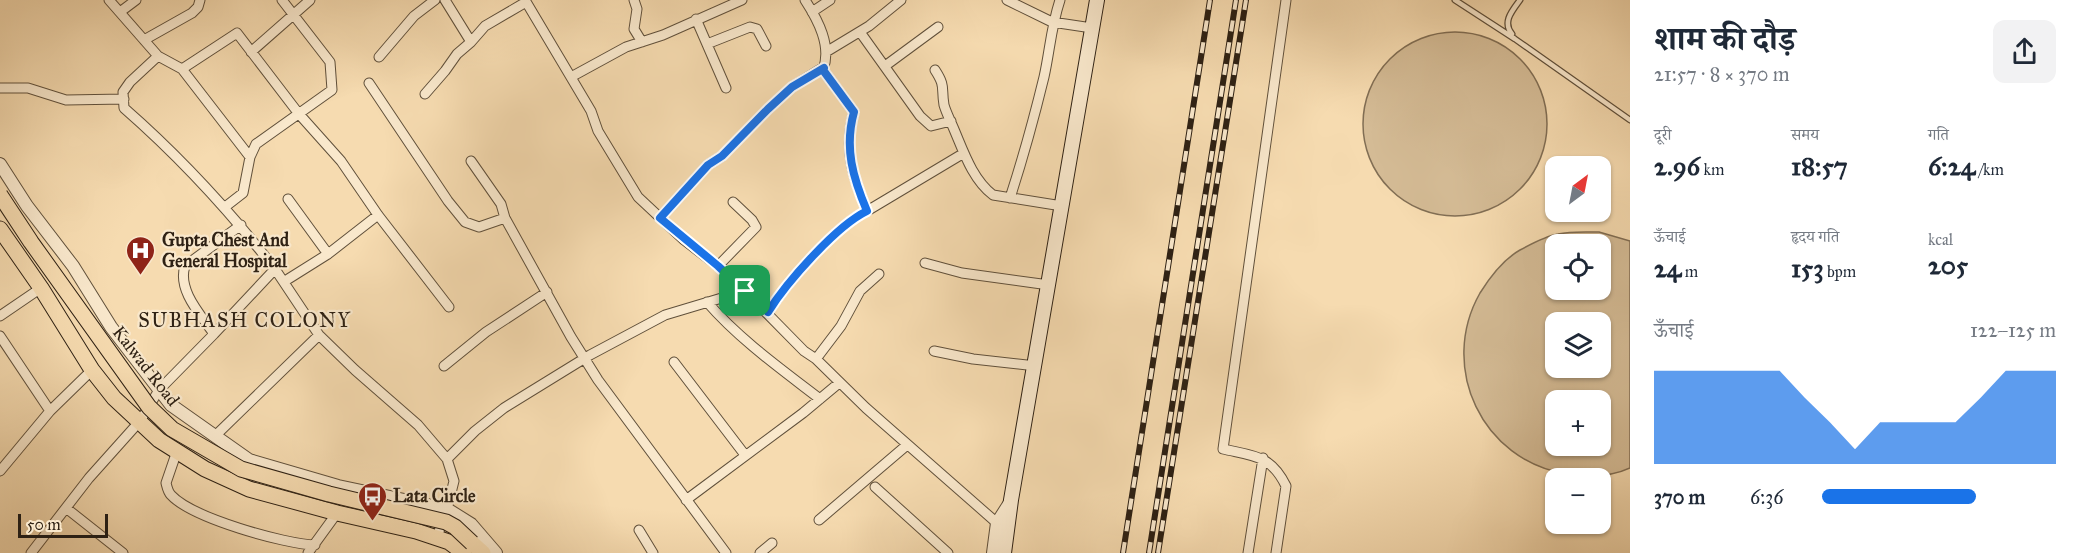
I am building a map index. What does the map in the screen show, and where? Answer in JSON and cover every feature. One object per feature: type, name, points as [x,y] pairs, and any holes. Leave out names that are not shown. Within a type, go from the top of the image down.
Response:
[{"type":"main road","points":[[1004,553],[1011,500],[1097,0]]},
{"type":"main road","name":"Kalwad Road","points":[[0,195],[149,407],[172,429],[241,469],[329,494],[446,522],[455,527],[471,550]]},
{"type":"main road","points":[[0,229],[41,288],[92,370],[114,398],[159,440],[205,469],[249,489],[337,513],[416,531],[471,550]]},
{"type":"street","points":[[109,0],[158,56],[182,69],[250,157]]},
{"type":"street","points":[[120,12],[136,0]]},
{"type":"street","points":[[144,40],[192,13],[198,7],[200,0]]},
{"type":"street","points":[[225,207],[243,193],[250,157],[256,144],[332,90],[330,62],[282,0]]},
{"type":"street","points":[[251,52],[310,0]]},
{"type":"street","points":[[379,57],[414,16],[435,0]]},
{"type":"street","points":[[445,0],[471,42]]},
{"type":"street","points":[[634,0],[637,9],[634,29],[642,42]]},
{"type":"street","points":[[571,77],[626,47],[742,0]]},
{"type":"street","points":[[805,0],[813,12],[826,44],[826,60],[823,70],[854,112],[850,125],[849,148],[854,179],[867,211]]},
{"type":"street","points":[[813,12],[830,0]]},
{"type":"street","points":[[826,52],[860,32],[901,0]]},
{"type":"street","points":[[1007,0],[1052,22],[1092,28]]},
{"type":"street","points":[[1010,198],[1034,122],[1052,22],[1060,0]]},
{"type":"street","points":[[1276,553],[1286,486],[1279,473],[1263,458],[1223,448],[1286,0]]},
{"type":"street","points":[[425,94],[457,54],[485,26],[525,1],[591,111],[598,131],[638,197],[768,312],[804,351],[816,359],[907,445],[997,523]]},
{"type":"street","points":[[696,19],[726,88]]},
{"type":"street","points":[[707,44],[750,27],[758,29],[766,45]]},
{"type":"street","points":[[885,66],[938,27]]},
{"type":"street","points":[[860,32],[920,116],[932,126],[951,122]]},
{"type":"street","points":[[182,69],[237,33],[299,114],[341,161],[378,215],[449,307]]},
{"type":"street","points":[[158,56],[129,82],[123,92],[124,108],[167,145],[241,225],[285,281],[319,335],[418,425],[447,459],[454,481],[447,509],[436,537]]},
{"type":"street","points":[[660,218],[708,165],[722,156],[792,87],[824,68]]},
{"type":"street","points":[[935,70],[944,83],[944,105],[964,153],[986,190],[993,195],[1062,206]]},
{"type":"street","points":[[369,83],[425,164],[432,180],[465,222],[479,227],[505,218]]},
{"type":"street","points":[[0,88],[28,88],[66,99],[124,99]]},
{"type":"street","points":[[768,312],[796,275],[853,220],[964,153]]},
{"type":"street","points":[[471,161],[501,204],[505,218],[570,337],[726,553]]},
{"type":"street","points":[[0,164],[27,206],[73,266],[111,327],[171,405],[249,460],[338,486],[447,509],[471,524],[496,553]]},
{"type":"street","points":[[288,200],[328,254]]},
{"type":"street","points":[[718,266],[756,227],[733,202]]},
{"type":"street","points":[[285,281],[328,254],[378,215]]},
{"type":"street","points":[[214,334],[186,292],[182,283],[182,274],[185,266],[241,225]]},
{"type":"street","points":[[925,263],[962,273],[1049,285]]},
{"type":"street","points":[[31,553],[88,478],[140,421],[159,390],[275,269]]},
{"type":"street","points":[[816,359],[841,326],[860,291],[879,274]]},
{"type":"street","points":[[0,316],[41,288]]},
{"type":"street","points":[[447,459],[475,431],[504,408],[584,358],[665,315],[745,291]]},
{"type":"street","points":[[444,366],[486,332],[547,292]]},
{"type":"street","points":[[707,302],[766,357],[820,399]]},
{"type":"street","points":[[214,436],[319,335]]},
{"type":"street","points":[[0,336],[50,411]]},
{"type":"street","points":[[934,351],[973,360],[1035,366]]},
{"type":"street","points":[[674,362],[745,455]]},
{"type":"street","points":[[0,471],[50,411],[92,370]]},
{"type":"street","points":[[686,500],[839,383]]},
{"type":"street","points":[[819,520],[907,445]]},
{"type":"street","points":[[177,452],[166,483],[170,494],[177,500],[209,516],[255,534],[299,544],[315,545]]},
{"type":"street","points":[[1248,553],[1263,458]]},
{"type":"street","points":[[874,486],[948,553]]},
{"type":"street","points":[[993,553],[997,523],[1011,500]]},
{"type":"street","points":[[66,508],[123,553]]},
{"type":"street","points":[[308,553],[337,513]]},
{"type":"street","points":[[639,530],[653,553]]},
{"type":"street","points":[[759,553],[772,543]]},
{"type":"lane","points":[[1455,0],[1630,120]]},
{"type":"lane","points":[[1515,39],[1508,29],[1507,22],[1520,0]]},
{"type":"shaded area","points":[[1455,32],[1490,39],[1520,59],[1540,89],[1547,124],[1540,159],[1520,189],[1490,209],[1455,216],[1420,209],[1390,189],[1370,159],[1363,124],[1370,89],[1390,59],[1420,39]]},
{"type":"shaded area","points":[[1599,232],[1606,234],[1558,234]]},
{"type":"shaded area","points":[[1611,235],[1630,241],[1630,468],[1623,471],[1611,474],[1611,468],[1545,468],[1537,466],[1512,451],[1491,431],[1476,406],[1467,379],[1464,351],[1468,321],[1480,293],[1503,263],[1520,250],[1544,238],[1545,300],[1611,300]]},
{"type":"railway","points":[[1123,553],[1210,0]]},
{"type":"railway","points":[[1149,553],[1236,0]]},
{"type":"railway","points":[[1158,553],[1246,0]]},
{"type":"place","name":"Gupta Chest And General Hospital","points":[[141,276]]},
{"type":"place","name":"Lata Circle","points":[[372,522]]},
{"type":"district","name":"SUBHASH COLONY","points":[[245,320]]},
{"type":"route","points":[[824,68],[823,70],[854,112],[850,125],[849,148],[854,179],[867,211],[853,220],[803,267],[768,312],[745,291],[660,218],[708,165],[722,156],[792,87],[824,68]]}]
